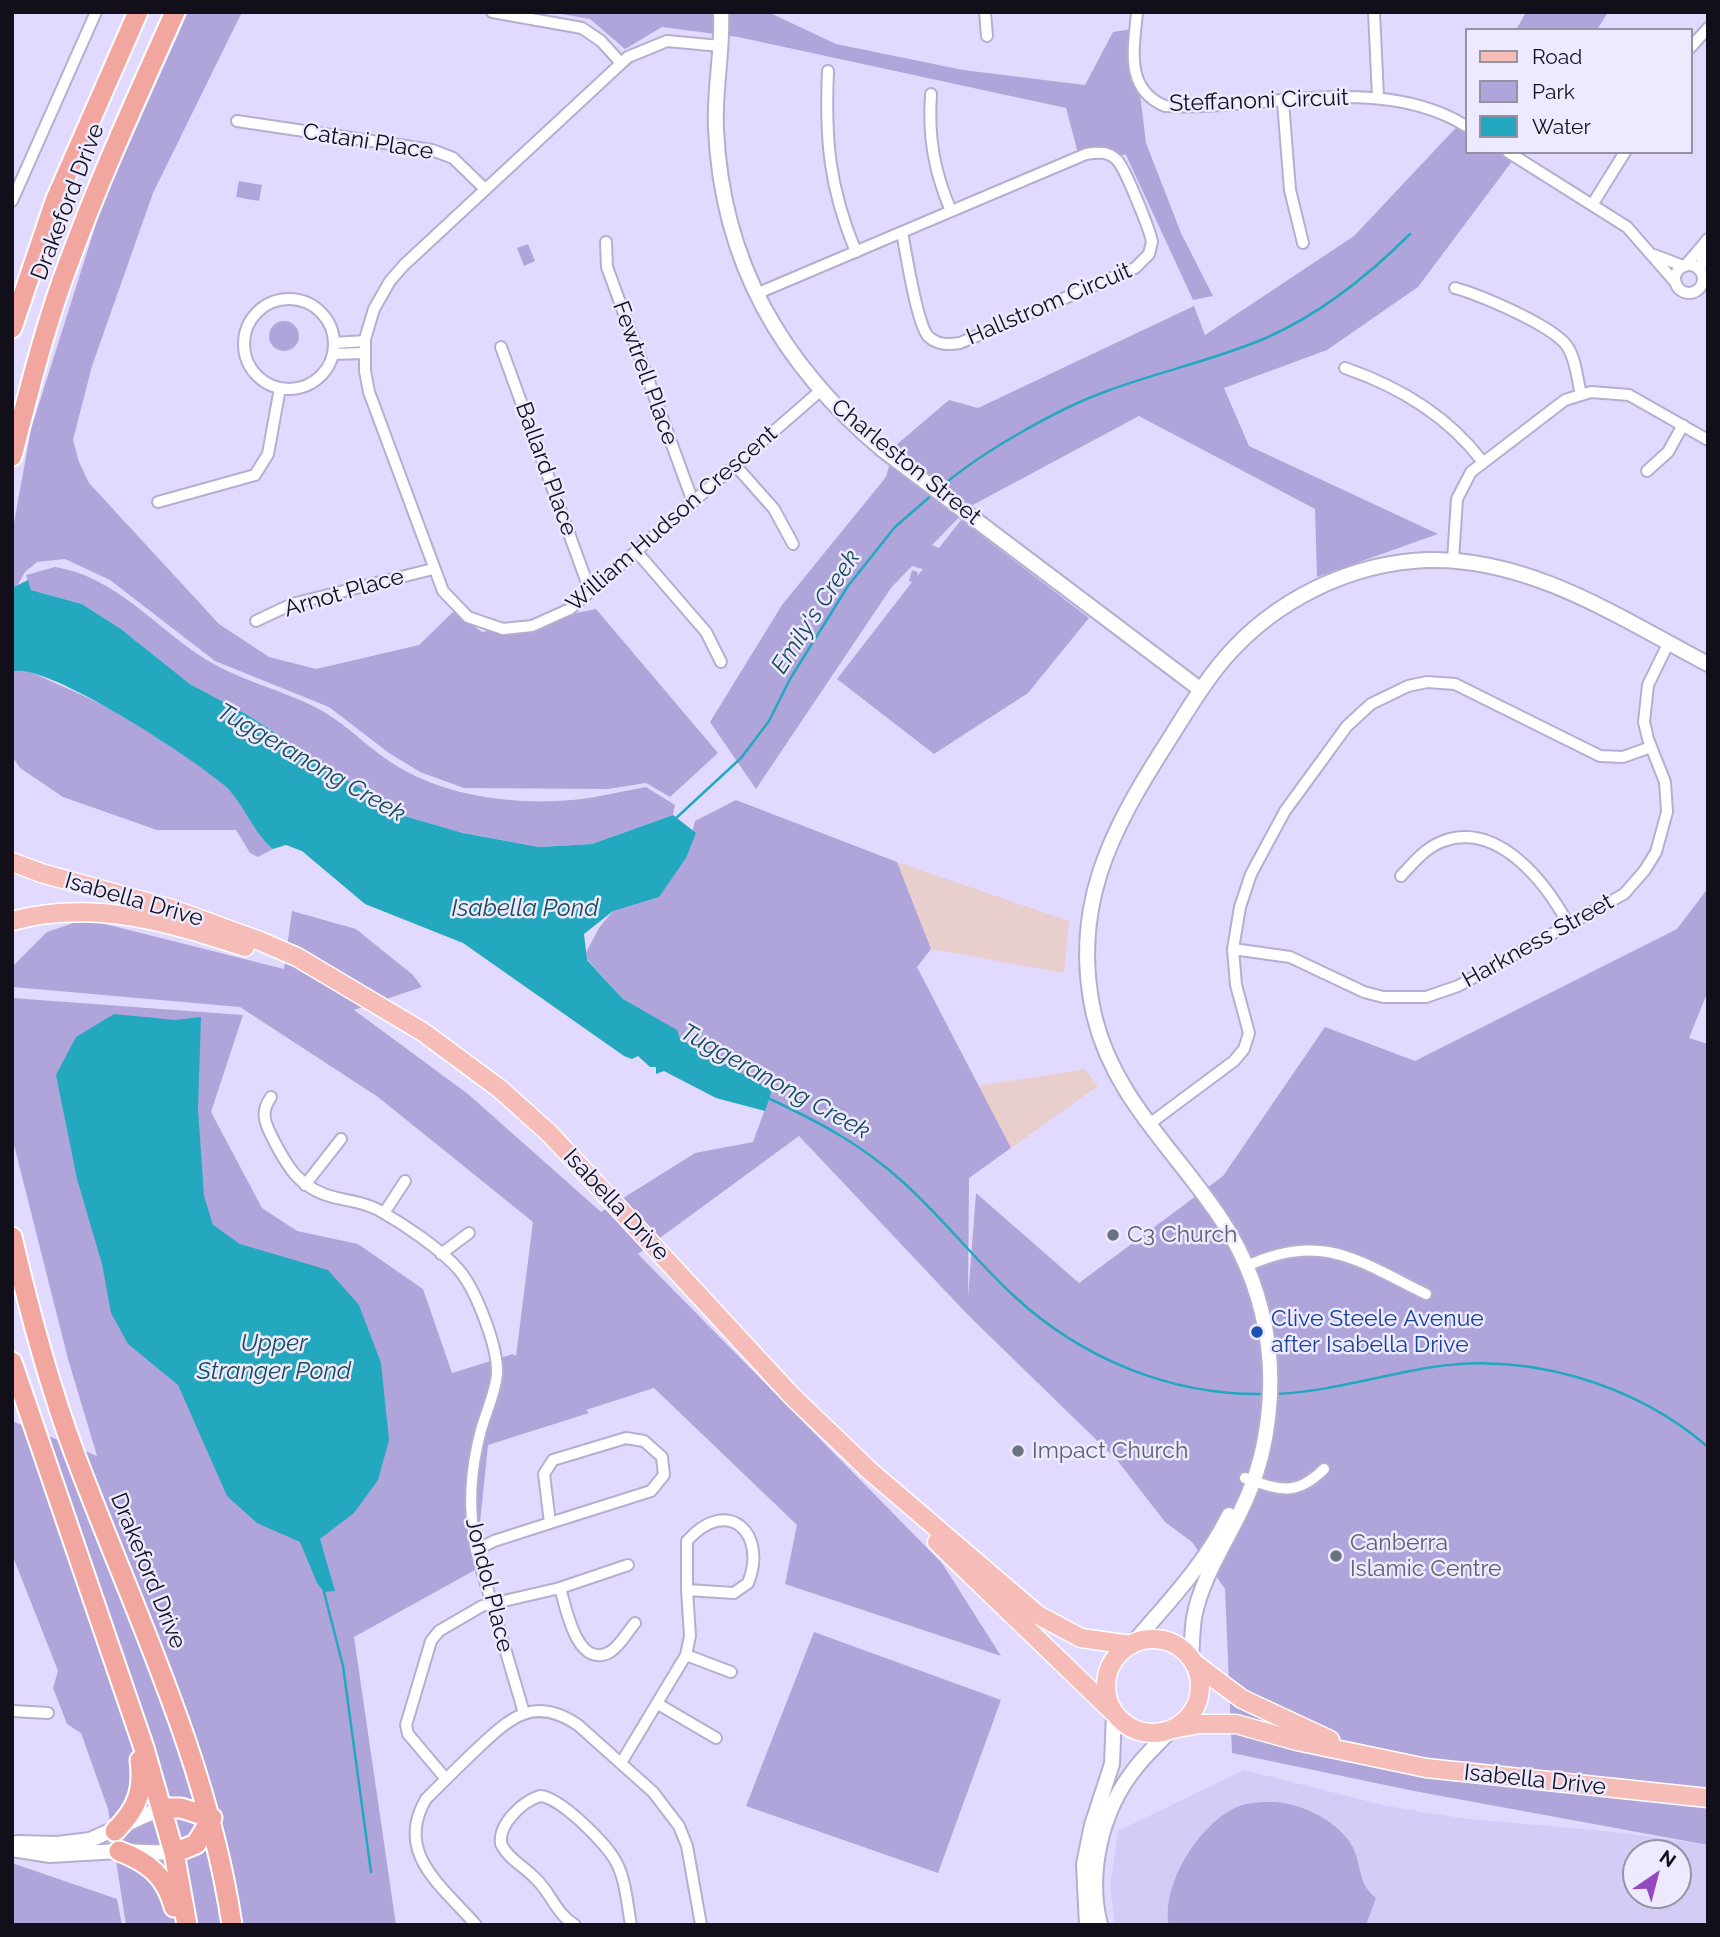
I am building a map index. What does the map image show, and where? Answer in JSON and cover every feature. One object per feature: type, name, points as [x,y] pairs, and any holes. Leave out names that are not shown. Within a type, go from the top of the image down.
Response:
[{"type":"highway","name":"Drakeford Drive","points":[[14,315],[55,201],[138,12]]},
{"type":"highway","name":"Drakeford Drive","points":[[12,456],[49,319],[96,190],[176,12]]},
{"type":"highway","points":[[14,315],[49,319]]},
{"type":"highway","name":"Drakeford Drive","points":[[12,1237],[28,1306],[74,1451],[157,1656],[212,1818],[232,1925]]},
{"type":"highway","points":[[12,1362],[162,1808],[174,1853],[187,1925]]},
{"type":"highway","points":[[115,1831],[135,1807],[142,1780],[124,1691]]},
{"type":"highway","points":[[162,1808],[181,1808],[212,1818],[196,1844],[174,1853]]},
{"type":"highway","points":[[120,1851],[138,1858],[164,1881],[178,1925]]},
{"type":"main road","name":"Isabella Drive","points":[[12,862],[217,924],[297,957],[423,1032],[500,1089],[574,1158],[792,1396],[870,1471],[963,1568],[1113,1712]]},
{"type":"main road","name":"Isabella Drive","points":[[12,920],[61,912],[130,914],[192,929],[330,978]]},
{"type":"main road","name":"Isabella Drive","points":[[870,1471],[1038,1615],[1081,1637],[1131,1644]]},
{"type":"main road","points":[[1150,1639],[1166,1641],[1181,1648],[1191,1660],[1198,1675],[1198,1699],[1186,1720],[1172,1729],[1157,1733],[1140,1732],[1125,1724],[1113,1712],[1106,1689],[1108,1672],[1115,1658],[1131,1644],[1150,1639]]},
{"type":"main road","name":"Isabella Drive","points":[[1191,1660],[1242,1699],[1363,1754]]},
{"type":"main road","name":"Isabella Drive","points":[[1172,1729],[1200,1724],[1236,1724],[1426,1768],[1708,1798]]},
{"type":"street","points":[[12,201],[96,12]]},
{"type":"street","points":[[492,12],[582,28],[601,41],[621,63]]},
{"type":"street","name":"Charleston Street","points":[[721,12],[723,30],[716,96],[720,177],[734,238],[756,294],[777,334],[820,391],[850,422],[925,482],[1201,690]]},
{"type":"street","name":"Charleston Street","points":[[723,30],[733,12]]},
{"type":"street","points":[[985,12],[987,36]]},
{"type":"street","name":"Steffanoni Circuit","points":[[1137,12],[1133,69],[1137,82],[1153,101],[1165,106],[1378,97],[1436,110],[1464,124]]},
{"type":"street","name":"Steffanoni Circuit","points":[[1374,12],[1378,97]]},
{"type":"street","points":[[1692,46],[1708,28]]},
{"type":"street","name":"William Hudson Crescent","points":[[720,46],[667,41],[643,48],[621,63],[390,281],[374,309],[365,341],[369,392],[443,591],[454,606],[476,621],[503,629],[532,626],[552,620],[590,591],[820,391]]},
{"type":"street","points":[[828,71],[827,157],[836,202],[856,252]]},
{"type":"street","points":[[931,94],[929,131],[932,157],[951,211]]},
{"type":"street","points":[[1283,102],[1290,190],[1303,243]]},
{"type":"street","name":"Catani Place","points":[[237,121],[432,150],[453,158],[485,189]]},
{"type":"street","name":"Hallstrom Circuit","points":[[756,294],[856,252],[902,232],[951,211],[1086,154],[1098,152],[1108,154],[1121,164],[1152,242],[1149,254],[1135,268],[960,343],[948,345],[929,337],[923,328],[902,232]]},
{"type":"street","points":[[1511,154],[1628,227],[1684,291],[1708,292]]},
{"type":"street","points":[[1592,205],[1624,154]]},
{"type":"street","points":[[1676,283],[1676,273],[1707,240]]},
{"type":"street","points":[[1695,291],[1701,285],[1707,240]]},
{"type":"street","name":"Fewtrell Place","points":[[606,242],[607,267],[693,502]]},
{"type":"street","points":[[1654,256],[1684,266],[1693,266],[1703,273]]},
{"type":"street","points":[[1455,288],[1486,297],[1562,341],[1571,356],[1581,394]]},
{"type":"street","points":[[278,300],[302,301],[316,308],[327,320],[333,348],[324,372],[314,382],[294,389],[280,388],[261,379],[245,356],[246,332],[257,312],[278,300]]},
{"type":"street","points":[[333,348],[365,341]]},
{"type":"street","name":"Ballard Place","points":[[501,347],[590,591]]},
{"type":"street","points":[[333,348],[364,354]]},
{"type":"street","points":[[1345,368],[1378,379],[1449,422],[1482,461]]},
{"type":"street","points":[[158,502],[247,480],[255,475],[268,454],[280,388]]},
{"type":"street","points":[[1452,560],[1457,499],[1467,478],[1482,461],[1551,409],[1581,394],[1610,392],[1629,395],[1708,440]]},
{"type":"street","points":[[1647,471],[1668,452],[1683,425]]},
{"type":"street","points":[[735,465],[774,509],[793,544]]},
{"type":"street","points":[[636,551],[706,632],[721,662]]},
{"type":"street","points":[[1191,1660],[1195,1616],[1202,1592],[1240,1503],[1249,1479],[1256,1441],[1264,1430],[1269,1363],[1263,1314],[1247,1266],[1218,1214],[1148,1125],[1114,1073],[1102,1044],[1089,979],[1090,923],[1098,875],[1117,825],[1201,690],[1225,658],[1259,625],[1318,587],[1355,572],[1394,564],[1452,560],[1511,570],[1554,585],[1708,664]]},
{"type":"street","name":"Arnot Place","points":[[257,621],[292,604],[433,569]]},
{"type":"street","name":"Harkness Street","points":[[1233,949],[1290,957],[1364,992],[1404,999],[1448,990],[1624,894],[1645,870],[1664,832],[1667,802],[1662,773],[1644,722],[1648,685],[1668,643]]},
{"type":"street","points":[[1148,1125],[1234,1061],[1244,1049],[1249,1033],[1236,985],[1233,949],[1240,907],[1251,874],[1284,811],[1347,726],[1371,704],[1389,693],[1427,682],[1455,684],[1600,756],[1623,757],[1651,747]]},
{"type":"street","points":[[1401,876],[1420,855],[1440,843],[1455,838],[1476,839],[1503,850],[1531,870],[1546,887],[1569,926]]},
{"type":"street","points":[[271,1097],[264,1110],[264,1122],[287,1167],[305,1185],[323,1195],[358,1202],[384,1213],[441,1254],[469,1233]]},
{"type":"street","points":[[305,1185],[341,1139]]},
{"type":"street","points":[[384,1213],[405,1181]]},
{"type":"street","points":[[1247,1266],[1287,1252],[1319,1249],[1353,1258],[1426,1294]]},
{"type":"street","name":"Jondol Place","points":[[441,1254],[457,1267],[471,1287],[488,1331],[497,1374],[470,1483],[471,1524],[476,1550],[524,1713]]},
{"type":"street","points":[[476,1550],[494,1541],[651,1491],[664,1475],[662,1457],[644,1441],[626,1438],[553,1460],[544,1474],[550,1523]]},
{"type":"street","points":[[1249,1479],[1292,1490],[1310,1483],[1324,1469]]},
{"type":"street","points":[[1131,1644],[1207,1554],[1240,1503]]},
{"type":"street","points":[[621,1763],[685,1655],[690,1636],[684,1549],[687,1541],[715,1519],[726,1518],[735,1522],[748,1535],[752,1545],[748,1583],[734,1593],[687,1590]]},
{"type":"street","points":[[446,1779],[408,1734],[407,1719],[434,1635],[474,1609],[560,1588],[628,1565]]},
{"type":"street","points":[[560,1588],[577,1640],[587,1651],[600,1655],[608,1653],[635,1623]]},
{"type":"street","points":[[685,1655],[731,1672]]},
{"type":"street","points":[[658,1704],[716,1738]]},
{"type":"street","points":[[476,1925],[423,1865],[414,1843],[418,1812],[426,1798],[506,1721],[524,1713],[545,1710],[566,1716],[668,1807],[687,1846],[701,1925]]},
{"type":"street","points":[[12,1711],[48,1713]]},
{"type":"street","points":[[1087,1925],[1084,1864],[1091,1825],[1112,1764],[1113,1712]]},
{"type":"street","points":[[1100,1925],[1096,1866],[1105,1826],[1133,1770],[1172,1729]]},
{"type":"street","points":[[575,1925],[566,1920],[537,1879],[517,1864],[501,1844],[504,1825],[527,1802],[540,1796],[557,1801],[607,1847],[622,1877],[630,1925]]},
{"type":"street","points":[[12,1843],[90,1840],[162,1808]]},
{"type":"street","points":[[12,1849],[50,1855],[120,1851],[174,1853]]},
{"type":"shaded area","points":[[897,862],[1069,921],[1064,973],[931,949]]},
{"type":"shaded area","points":[[1085,1069],[1098,1086],[1011,1148],[978,1086]]},
{"type":"shaded area","points":[[1244,1770],[1387,1806],[1460,1818],[1665,1839],[1622,1839],[1622,1909],[1692,1909],[1692,1843],[1708,1845],[1708,1925],[1115,1925],[1110,1888],[1118,1831]]},
{"type":"green space","points":[[188,12],[242,12],[153,193],[92,366],[73,440],[89,483],[219,624],[269,657],[316,669],[419,645],[454,611],[482,632],[596,609],[718,753],[670,797],[646,783],[608,789],[464,788],[420,772],[389,753],[329,707],[215,661],[110,580],[65,559],[37,562],[25,572],[16,588],[12,588],[12,534],[31,429],[102,205]]},
{"type":"green space","points":[[550,12],[768,12],[836,44],[963,70],[1085,85],[1113,32],[1132,29],[1146,143],[1181,233],[1213,296],[1193,300],[1126,155],[1078,153],[1066,108],[738,37],[662,27],[625,49],[590,19]]},
{"type":"green space","points":[[1526,12],[1608,12],[1598,28],[1517,28]]},
{"type":"green space","points":[[1464,119],[1464,154],[1518,154],[1418,287],[1327,350],[1224,388],[1249,446],[1438,534],[1317,577],[1315,509],[1139,416],[969,507],[932,545],[939,548],[961,520],[1089,618],[1028,693],[934,754],[837,679],[912,582],[909,581],[912,570],[918,572],[917,576],[923,569],[912,566],[891,588],[756,789],[710,722],[782,605],[886,477],[895,446],[949,400],[978,408],[1194,306],[1205,335],[1354,236]]},
{"type":"green space","points":[[239,181],[262,185],[259,201],[236,197]]},
{"type":"green space","points":[[528,244],[535,261],[524,266],[517,248]]},
{"type":"green space","points":[[284,321],[290,322],[298,330],[298,342],[290,350],[284,351],[278,350],[270,342],[269,336],[270,330],[278,322]]},
{"type":"green space","points":[[55,567],[96,580],[132,603],[212,663],[315,707],[338,721],[391,762],[421,779],[484,797],[529,801],[581,799],[646,787],[675,805],[673,815],[592,844],[539,847],[463,833],[401,815],[246,714],[190,684],[121,629],[82,604],[31,590],[26,575]]},
{"type":"green space","points":[[17,669],[38,675],[103,705],[148,729],[191,757],[229,790],[260,836],[273,849],[258,857],[250,853],[236,830],[157,830],[63,797],[20,768],[12,756],[12,672]]},
{"type":"green space","points":[[736,800],[897,862],[931,949],[917,967],[1011,1148],[969,1178],[968,1298],[976,1193],[1079,1283],[1223,1176],[1325,1027],[1415,1061],[1677,929],[1708,888],[1708,991],[1689,1038],[1708,1044],[1708,1845],[1692,1842],[1692,1839],[1675,1839],[1414,1791],[1232,1753],[1225,1589],[1192,1542],[1165,1522],[1117,1460],[968,1315],[799,1136],[638,1254],[942,1563],[1001,1656],[785,1584],[797,1525],[654,1388],[586,1410],[589,1413],[488,1445],[475,1570],[354,1637],[396,1925],[126,1925],[108,1809],[81,1733],[67,1724],[53,1688],[58,1671],[12,1554],[12,1421],[97,1456],[68,1359],[12,1137],[12,998],[243,1015],[211,1112],[262,1208],[297,1231],[358,1244],[423,1289],[452,1373],[513,1354],[516,1356],[533,1222],[378,1097],[240,1007],[12,987],[13,966],[47,932],[85,919],[284,969],[292,911],[356,929],[413,975],[422,987],[354,1010],[468,1094],[601,1212],[695,1153],[753,1142],[772,1090],[680,1039],[669,1028],[623,999],[584,956],[599,928],[613,911],[690,841],[695,821]]},
{"type":"green space","points":[[814,1632],[1001,1700],[938,1873],[746,1806]]},
{"type":"green space","points":[[1275,1802],[1296,1806],[1318,1815],[1345,1835],[1355,1851],[1365,1886],[1376,1898],[1366,1925],[1169,1925],[1168,1909],[1177,1874],[1197,1841],[1210,1826],[1237,1807],[1251,1803]]},
{"type":"green space","points":[[12,1863],[117,1899],[122,1925],[12,1925]]},
{"type":"water","name":"Isabella Pond","points":[[28,580],[31,590],[82,604],[121,629],[190,684],[246,714],[401,815],[463,833],[539,847],[592,844],[673,815],[696,833],[686,858],[659,897],[613,911],[584,934],[587,960],[623,999],[677,1030],[680,1039],[772,1090],[765,1111],[716,1098],[664,1071],[656,1074],[656,1067],[650,1067],[638,1056],[632,1059],[624,1056],[463,943],[365,904],[302,851],[286,845],[273,849],[225,786],[154,736],[54,681],[28,672],[12,672],[12,588]]},
{"type":"water","name":"Upper Stranger Pond","points":[[114,1014],[175,1020],[201,1017],[198,1109],[204,1196],[213,1225],[240,1244],[328,1270],[359,1305],[381,1363],[389,1440],[378,1480],[354,1513],[320,1539],[335,1591],[324,1592],[317,1583],[300,1542],[257,1523],[227,1496],[178,1385],[128,1344],[111,1313],[102,1264],[77,1179],[56,1075],[76,1037]]},
{"type":"waterway","name":"Emily's Creek","points":[[941,487],[997,446],[1065,409],[1127,384],[1248,345],[1307,317],[1344,292],[1410,234]]},
{"type":"waterway","name":"Emily's Creek","points":[[674,820],[741,758],[769,721],[790,679],[848,586],[895,527],[933,494]]},
{"type":"waterway","name":"Tuggeranong Creek","points":[[768,1098],[839,1135],[887,1168],[917,1195],[1014,1296],[1069,1338],[1130,1369],[1163,1380],[1230,1393],[1265,1394]]},
{"type":"waterway","name":"Tuggeranong Creek","points":[[1275,1394],[1335,1387],[1433,1367],[1506,1364],[1543,1369],[1614,1390],[1648,1406],[1708,1447]]},
{"type":"waterway","points":[[324,1592],[343,1666],[371,1872]]},
{"type":"place","name":"C3 Church","points":[[1113,1235]]},
{"type":"place","name":"Clive Steele Avenue after Isabella Drive","points":[[1257,1332]]},
{"type":"place","name":"Impact Church","points":[[1018,1451]]},
{"type":"place","name":"Canberra Islamic Centre","points":[[1336,1556]]}]
